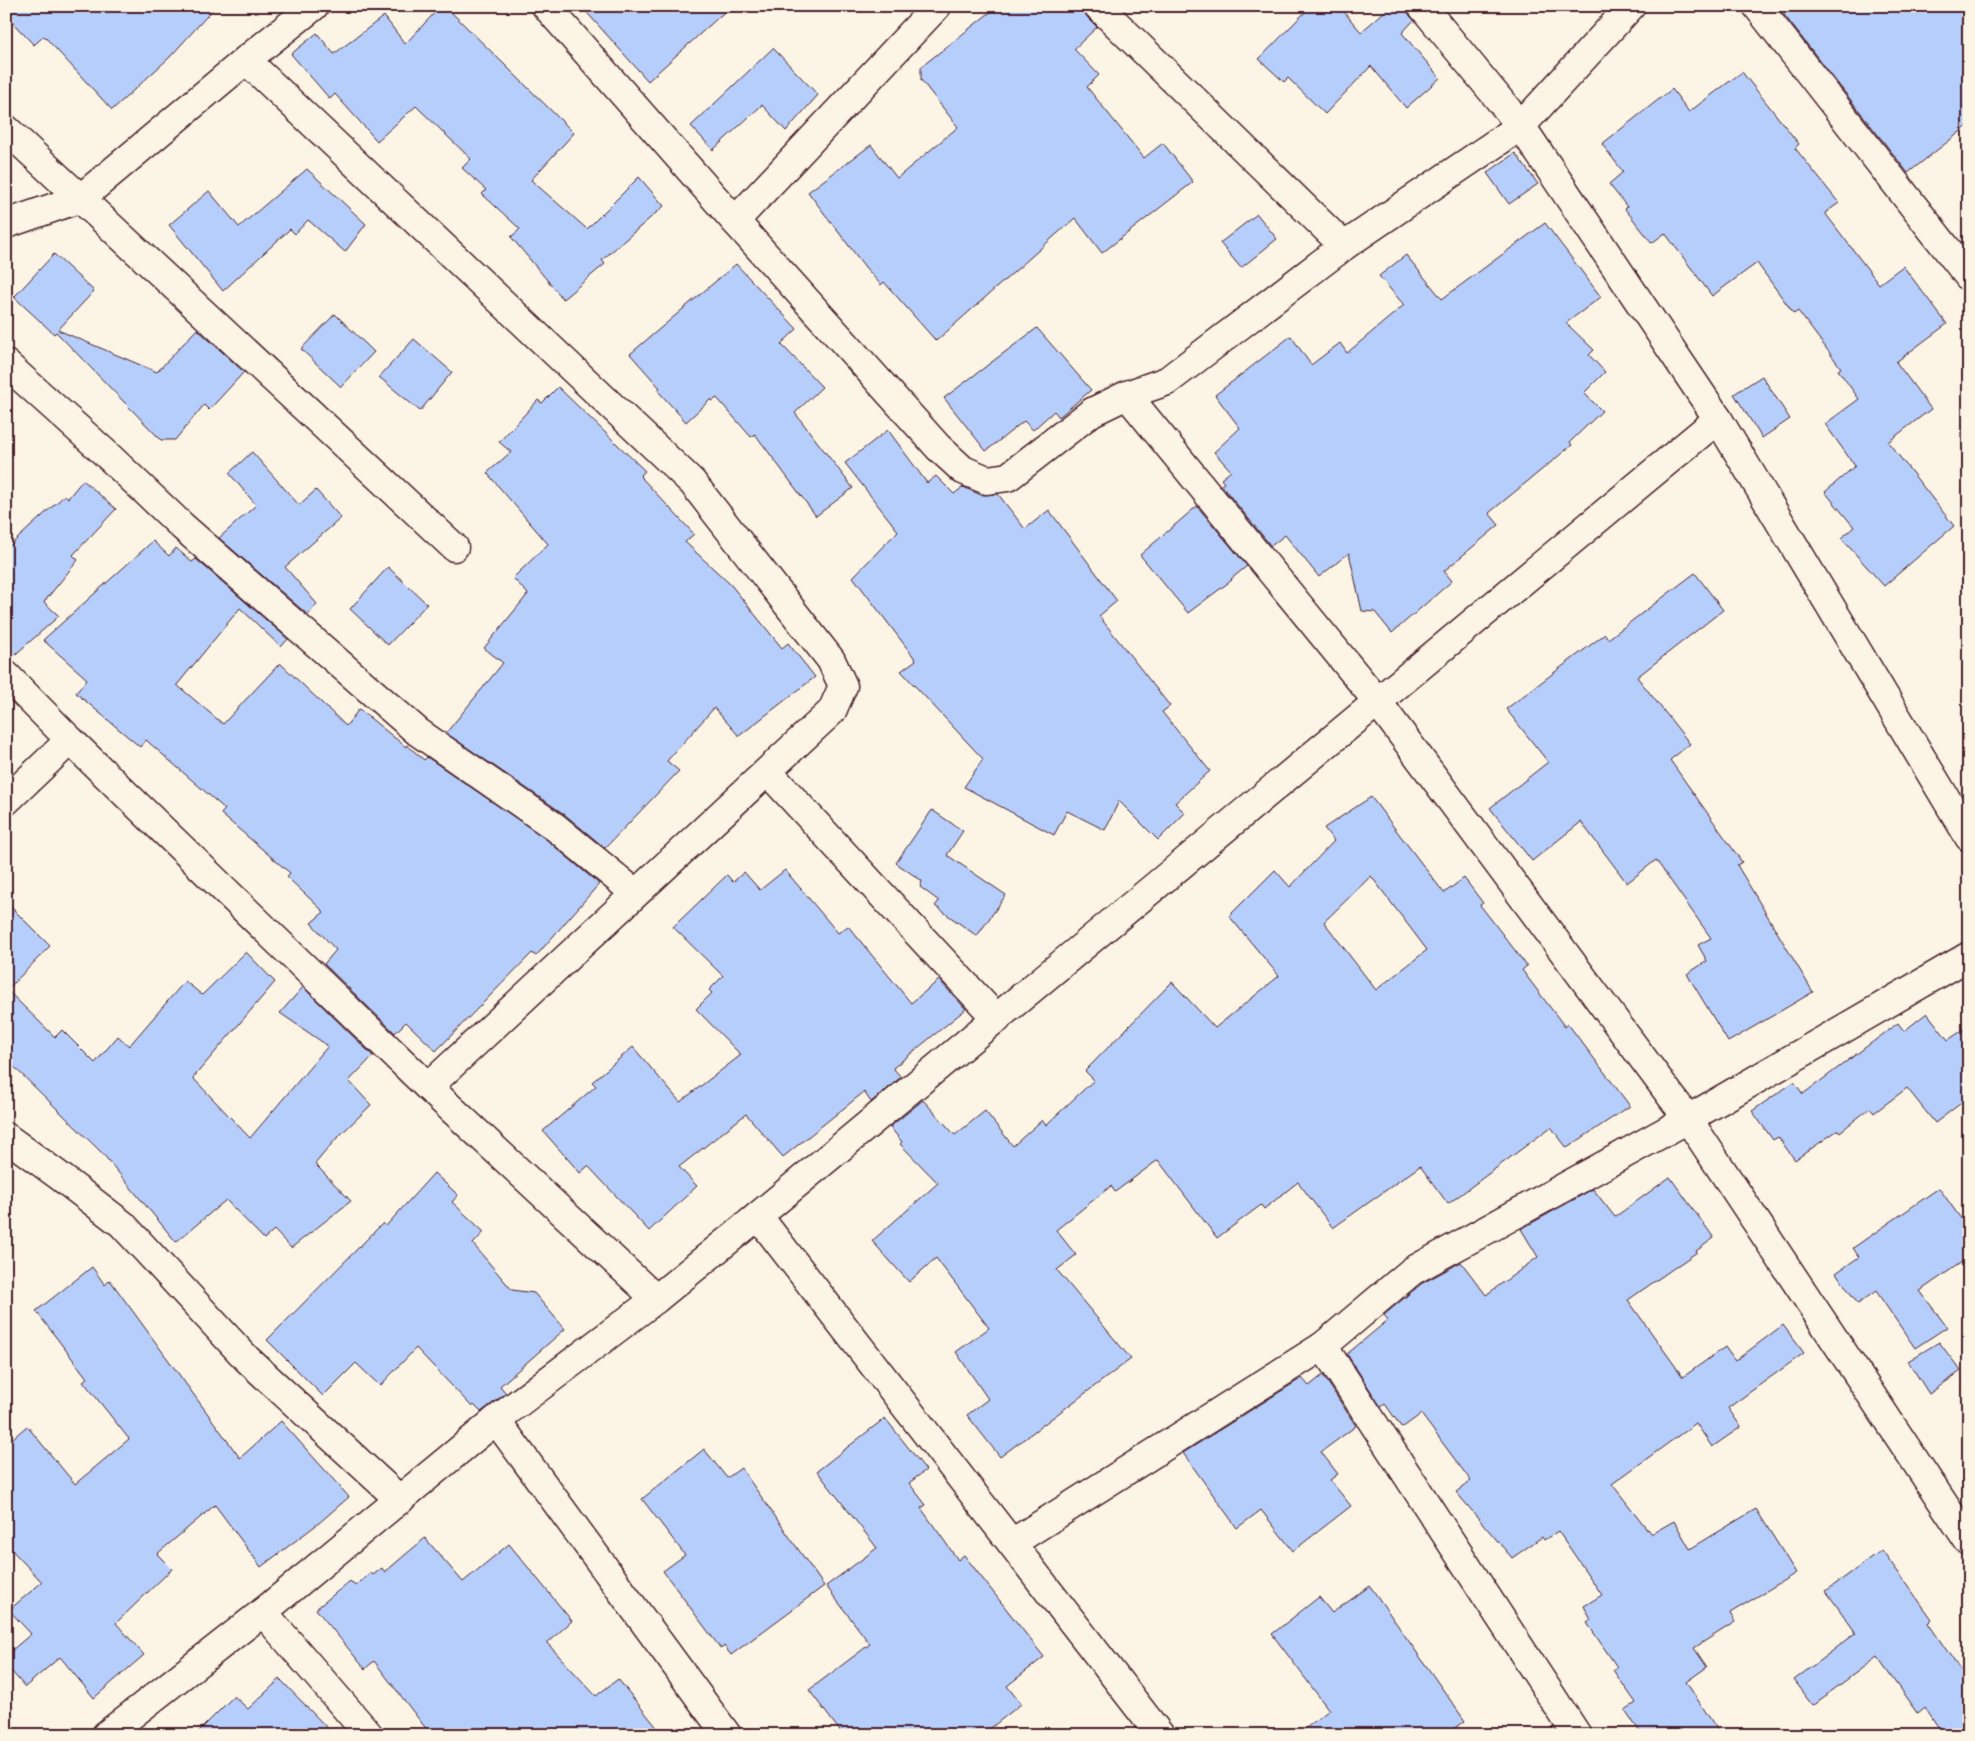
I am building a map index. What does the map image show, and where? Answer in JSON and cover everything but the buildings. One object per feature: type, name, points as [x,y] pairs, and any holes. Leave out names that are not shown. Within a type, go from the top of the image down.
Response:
[{"type":"street","points":[[6,224],[81,198],[246,60],[314,6]]},
{"type":"street","points":[[546,6],[938,447],[963,470],[987,480],[1008,477],[1092,412],[1127,395],[1167,381],[1344,246],[1521,126],[1631,6]]},
{"type":"street","points":[[735,220],[937,6]]},
{"type":"street","points":[[1098,6],[1344,246]]},
{"type":"street","points":[[1422,6],[1521,126],[1718,419],[1969,837]]},
{"type":"street","points":[[1757,6],[1969,277]]},
{"type":"street","points":[[246,60],[692,482],[831,660],[843,686],[832,711],[428,1086]]},
{"type":"street","points":[[6,130],[454,547]]},
{"type":"street","points":[[6,364],[98,446],[182,526],[418,732],[554,827],[635,893]]},
{"type":"street","points":[[1127,395],[1377,701],[1688,1120],[1969,1542]]},
{"type":"street","points":[[120,1731],[496,1420],[656,1299],[758,1216],[1718,419]]},
{"type":"street","points":[[6,675],[70,740],[428,1086],[656,1299]]},
{"type":"street","points":[[6,801],[70,740]]},
{"type":"street","points":[[768,772],[997,1019]]},
{"type":"street","points":[[1012,1543],[1323,1346],[1412,1271],[1688,1120],[1969,956]]},
{"type":"street","points":[[6,1137],[122,1224],[247,1359],[400,1500]]},
{"type":"street","points":[[758,1216],[1160,1735]]},
{"type":"street","points":[[1323,1346],[1577,1735]]},
{"type":"street","points":[[496,1420],[727,1735]]},
{"type":"street","points":[[263,1612],[369,1735]]}]
